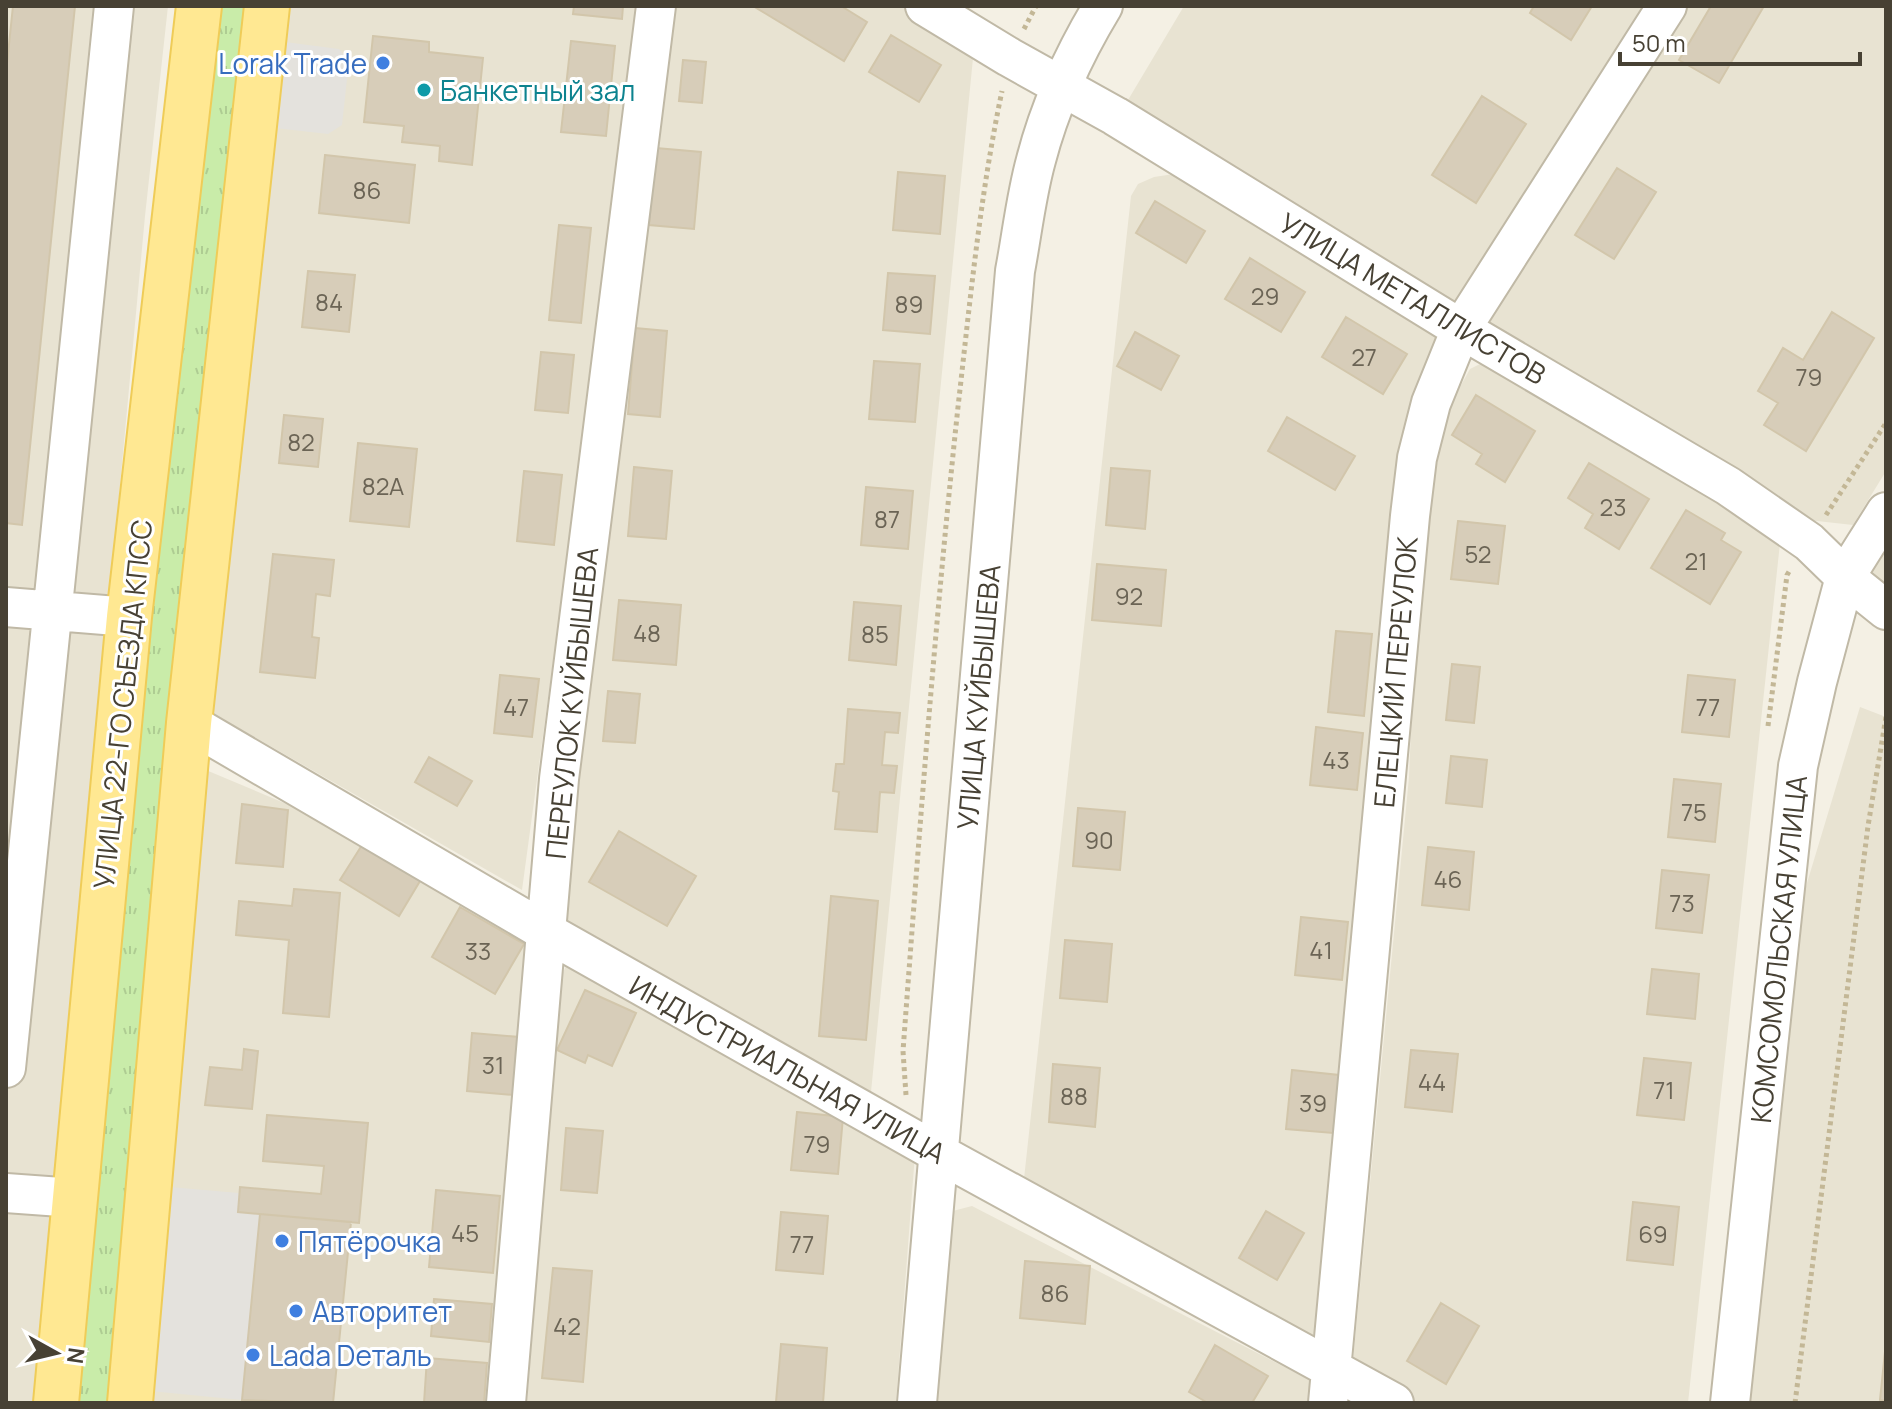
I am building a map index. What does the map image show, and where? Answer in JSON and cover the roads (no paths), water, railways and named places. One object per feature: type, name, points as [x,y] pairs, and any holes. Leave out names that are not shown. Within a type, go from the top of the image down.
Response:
[{"type":"main road","name":"УЛИЦА 22-ГО СЪЕЗДА КПСС","points":[[56,1403],[129,617],[199,6]]},
{"type":"main road","points":[[130,1403],[189,723],[267,6]]},
{"type":"street","points":[[6,1068],[114,6]]},
{"type":"street","name":"ПЕРЕУЛОК КУЙБЫШЕВА","points":[[506,1403],[559,779],[656,6]]},
{"type":"street","name":"УЛИЦА МЕТАЛЛИСТОВ","points":[[925,6],[1728,486],[1809,542],[1845,577],[1886,610]]},
{"type":"street","name":"УЛИЦА КУЙБЫШЕВА","points":[[917,1403],[923,1145],[1015,271],[1035,161],[1061,86],[1103,6]]},
{"type":"street","name":"ЕЛЕЦКИЙ ПЕРЕУЛОК","points":[[1330,1385],[1417,458],[1431,403],[1461,329],[1667,6]]},
{"type":"street","name":"КОМСОМОЛЬСКАЯ УЛИЦА","points":[[1730,1403],[1798,766],[1845,577],[1886,512]]},
{"type":"street","points":[[6,607],[129,617]]},
{"type":"street","name":"ИНДУСТРИАЛЬНАЯ УЛИЦА","points":[[189,723],[548,933],[923,1145],[1330,1385],[1394,1403]]},
{"type":"street","points":[[6,1193],[75,1198]]},
{"type":"place","name":"Lorak Trade","points":[[383,63]]},
{"type":"place","name":"Банкетный зал","points":[[424,90]]},
{"type":"place","name":"Пятёрочка","points":[[282,1241]]},
{"type":"place","name":"Авторитет","points":[[296,1311]]},
{"type":"place","name":"Lada Dеталь","points":[[253,1355]]}]
